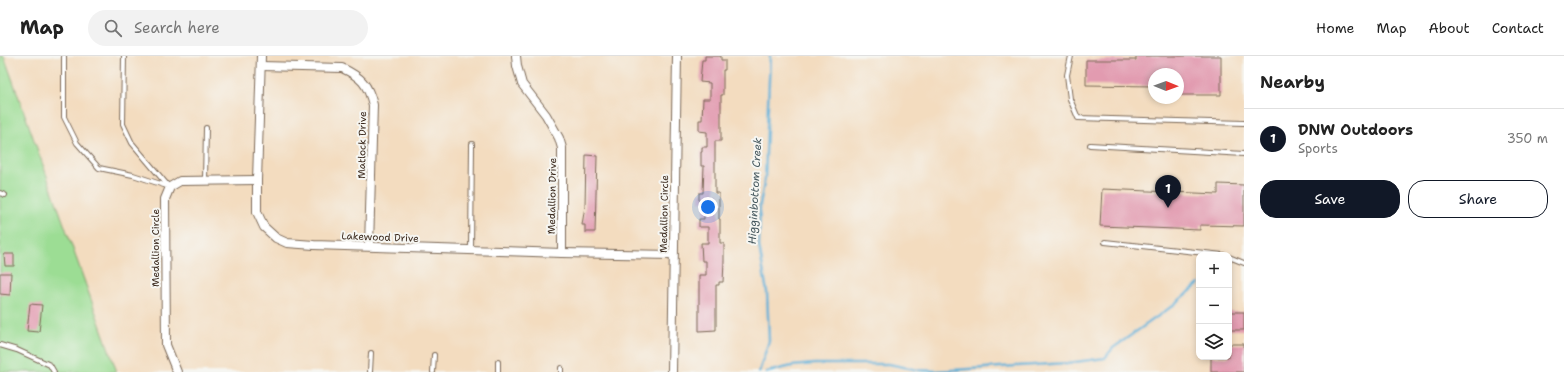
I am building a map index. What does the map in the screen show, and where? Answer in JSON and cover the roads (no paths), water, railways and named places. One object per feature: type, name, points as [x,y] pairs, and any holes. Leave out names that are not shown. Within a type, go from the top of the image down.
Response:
[{"type":"street","name":"Lakewood Drive","points":[[261,56],[257,212],[264,227],[276,238],[287,243],[562,253],[674,255]]},
{"type":"street","name":"Medallion Drive","points":[[516,56],[522,84],[546,115],[559,138],[562,148],[562,253]]},
{"type":"street","name":"Medallion Circle","points":[[672,372],[677,56]]},
{"type":"street","name":"Matlock Drive","points":[[261,66],[342,68],[352,72],[364,83],[373,104],[369,246]]},
{"type":"street","points":[[170,187],[180,181],[257,180]]},
{"type":"street","name":"Medallion Circle","points":[[170,187],[165,199],[166,345],[177,372]]},
{"type":"lane","points":[[64,56],[64,117],[77,143],[99,168],[133,175],[170,187]]},
{"type":"lane","points":[[124,56],[123,124],[132,143],[170,187]]},
{"type":"lane","points":[[1071,56],[1067,75],[1070,99],[1078,118],[1244,123]]},
{"type":"lane","points":[[205,181],[206,128]]},
{"type":"lane","points":[[471,250],[472,144]]},
{"type":"lane","points":[[1090,145],[1244,154]]},
{"type":"lane","points":[[0,193],[5,195]]},
{"type":"lane","points":[[1105,242],[1196,252]]},
{"type":"lane","points":[[1232,258],[1244,263]]},
{"type":"lane","points":[[0,345],[17,350],[50,365],[54,372]]},
{"type":"lane","points":[[370,372],[371,353]]},
{"type":"lane","points":[[432,372],[434,355]]},
{"type":"lane","points":[[498,362],[498,372]]},
{"type":"waterway","name":"Higginbottom Creek","points":[[759,372],[769,341],[767,292],[759,246],[760,204],[765,178],[770,56]]},
{"type":"waterway","points":[[767,372],[792,366],[814,364],[889,364],[918,370],[936,371],[1068,363],[1105,358],[1113,348],[1171,307],[1196,286]]},
{"type":"place","name":"DNW Outdoors","points":[[1168,208]]}]
